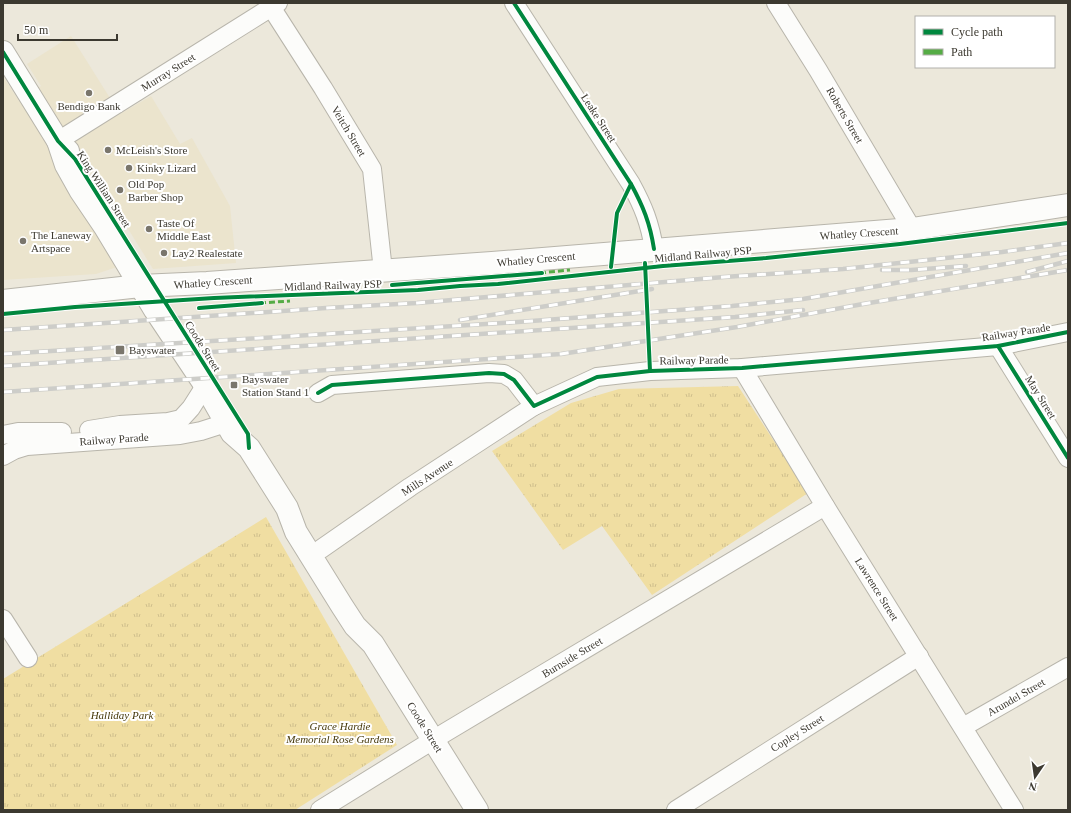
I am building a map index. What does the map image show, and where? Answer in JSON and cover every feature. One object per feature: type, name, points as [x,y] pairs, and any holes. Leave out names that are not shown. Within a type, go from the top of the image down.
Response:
[{"type":"main road","name":"King William Street","points":[[3,52],[58,141],[66,164],[148,285]]},
{"type":"main road","name":"King William Street","points":[[58,141],[75,158],[136,255]]},
{"type":"main road","name":"Whatley Crescent","points":[[3,301],[148,285],[383,271],[912,229],[1068,205]]},
{"type":"main road","name":"Coode Street","points":[[136,255],[148,285],[232,433],[249,448],[287,508],[296,532],[342,606],[355,626],[373,644],[477,810]]},
{"type":"main road","name":"Coode Street","points":[[148,285],[248,434],[249,448]]},
{"type":"main road","name":"Coode Street","points":[[287,508],[307,526],[365,620],[373,644]]},
{"type":"street","name":"Leake Street","points":[[514,3],[643,205],[652,234],[654,249]]},
{"type":"street","name":"Roberts Street","points":[[776,3],[818,70],[912,229]]},
{"type":"street","name":"Murray Street","points":[[58,141],[275,5]]},
{"type":"street","name":"Veitch Street","points":[[275,5],[372,169],[383,271]]},
{"type":"street","name":"Railway Parade","points":[[534,406],[597,377],[650,371],[742,368],[998,346],[1068,332]]},
{"type":"street","name":"May Street","points":[[998,346],[1068,458]]},
{"type":"street","name":"Lawrence Street","points":[[742,368],[825,506],[1014,810]]},
{"type":"street","points":[[318,393],[332,385],[489,373],[504,374],[514,380],[534,406]]},
{"type":"street","name":"Railway Parade","points":[[3,436],[18,432],[58,433],[95,430],[120,425],[168,422],[181,418],[191,408],[205,386]]},
{"type":"street","name":"Mills Avenue","points":[[321,549],[410,487],[534,406]]},
{"type":"street","name":"Railway Parade","points":[[3,456],[14,450],[27,446],[180,435],[201,431],[226,423]]},
{"type":"street","name":"Burnside Street","points":[[320,810],[433,740],[825,506]]},
{"type":"street","points":[[3,619],[28,658]]},
{"type":"street","name":"Copley Street","points":[[676,810],[919,656]]},
{"type":"street","name":"Arundel Street","points":[[963,727],[1068,667]]},
{"type":"shaded area","points":[[71,36],[120,114],[151,96],[180,144],[192,138],[230,206],[236,263],[153,269],[78,148],[55,163],[120,266],[96,274],[3,280],[3,76],[19,101],[41,86],[27,64]]},
{"type":"green space","points":[[738,386],[808,493],[652,595],[602,526],[563,550],[492,451],[571,403],[619,389]]},
{"type":"green space","name":"Halliday Park","points":[[266,517],[397,745],[295,810],[3,810],[3,679]]},
{"type":"railway","points":[[3,330],[417,303],[724,277],[843,269],[1002,252],[1068,243]]},
{"type":"railway","points":[[3,354],[518,322],[732,306],[803,299],[1068,253]]},
{"type":"railway","points":[[1027,272],[1068,261]]},
{"type":"railway","points":[[882,270],[911,270],[966,266]]},
{"type":"railway","points":[[3,392],[561,354],[737,327],[863,304],[1068,270]]},
{"type":"railway","points":[[460,320],[652,289]]},
{"type":"railway","points":[[3,366],[735,317],[803,310]]},
{"type":"marked path","points":[[540,273],[570,270]]},
{"type":"marked path","points":[[260,303],[290,301]]},
{"type":"cycle path","name":"Midland Railway PSP","points":[[514,3],[631,184],[646,215],[654,249]]},
{"type":"cycle path","points":[[3,52],[58,141],[75,159],[248,434],[249,448]]},
{"type":"cycle path","points":[[611,267],[617,213],[631,184]]},
{"type":"cycle path","name":"Midland Railway PSP","points":[[3,314],[75,307],[214,298],[418,290],[498,284],[663,266],[766,258],[900,244],[1068,223]]},
{"type":"cycle path","points":[[645,263],[650,371]]},
{"type":"cycle path","points":[[392,285],[542,273]]},
{"type":"cycle path","points":[[199,308],[262,303]]},
{"type":"cycle path","points":[[318,393],[332,385],[489,373],[504,374],[514,380],[534,406],[597,377],[650,371],[742,368],[998,346],[1068,332]]},
{"type":"cycle path","points":[[998,346],[1068,458]]},
{"type":"place","name":"Bendigo Bank","points":[[89,93]]},
{"type":"place","name":"McLeish's Store","points":[[108,150]]},
{"type":"place","name":"Kinky Lizard","points":[[129,168]]},
{"type":"place","name":"Old Pop Barber Shop","points":[[120,190]]},
{"type":"place","name":"Taste Of Middle East","points":[[149,229]]},
{"type":"place","name":"The Laneway Artspace","points":[[23,241]]},
{"type":"place","name":"Lay2 Realestate","points":[[164,253]]},
{"type":"place","name":"Bayswater","points":[[120,350]]},
{"type":"place","name":"Bayswater Station Stand 1","points":[[234,385]]},
{"type":"park label","name":"Grace Hardie Memorial Rose Gardens","points":[[340,732]]}]
